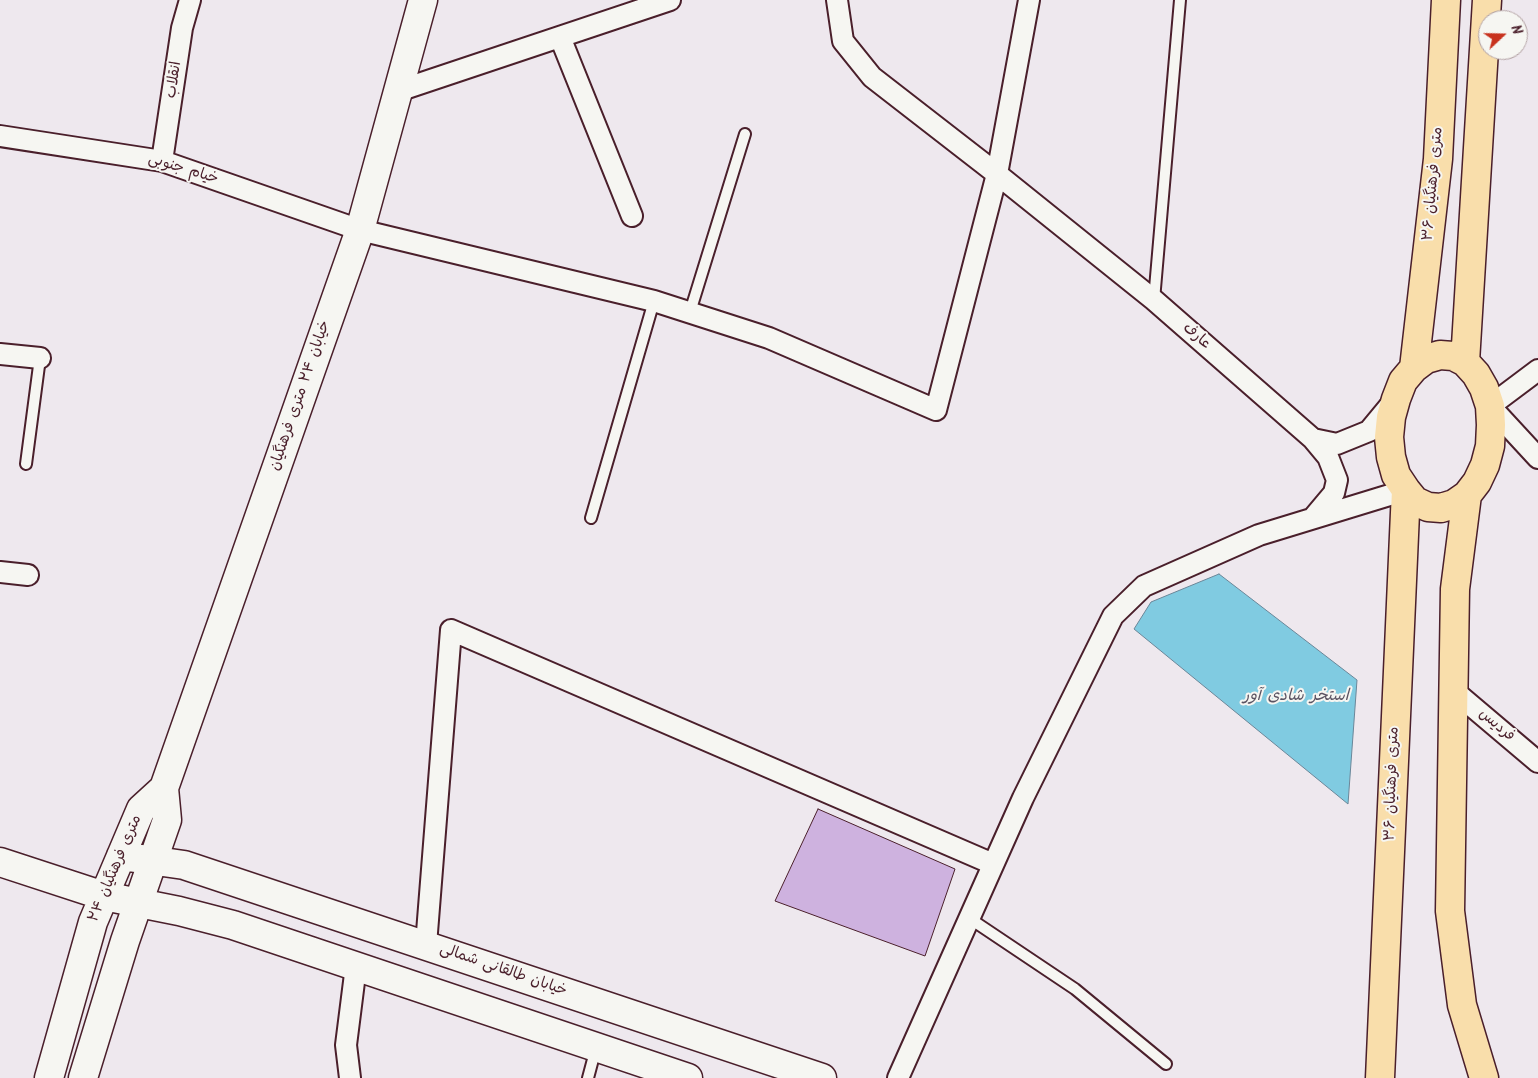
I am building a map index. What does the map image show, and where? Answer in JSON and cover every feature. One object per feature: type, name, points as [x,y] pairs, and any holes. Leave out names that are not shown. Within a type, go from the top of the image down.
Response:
[{"type":"main road","name":"خیابان ۲۴ متری فرهنگیان","points":[[164,788],[360,230],[423,0]]},
{"type":"main road","name":"۳۶ متری فرهنگیان","points":[[1414,368],[1438,159],[1446,0]]},
{"type":"main road","points":[[1465,362],[1487,0]]},
{"type":"main road","points":[[1440,355],[1453,356],[1465,362],[1476,374],[1484,388],[1490,406],[1490,446],[1485,465],[1477,482],[1467,495],[1454,504],[1440,508],[1428,507],[1415,501],[1396,475],[1390,457],[1391,417],[1404,381],[1414,368],[1426,359],[1440,355]]},
{"type":"main road","name":"۳۶ متری فرهنگیان","points":[[1380,1078],[1406,490]]},
{"type":"main road","points":[[1467,495],[1455,589],[1450,912],[1462,1005],[1484,1078]]},
{"type":"main road","name":"۲۴ متری فرهنگیان","points":[[49,1078],[93,922],[141,809],[164,788]]},
{"type":"main road","name":"۲۴ متری فرهنگیان","points":[[83,1078],[138,903],[167,820],[164,788]]},
{"type":"main road","name":"خیابان طالقانی شمالی","points":[[121,856],[184,865],[822,1078]]},
{"type":"main road","points":[[0,862],[104,896],[179,911],[233,925],[688,1078]]},
{"type":"street","name":"انقلاب","points":[[162,161],[182,28],[190,0]]},
{"type":"street","points":[[398,91],[670,0]]},
{"type":"street","name":"عارف","points":[[837,0],[843,41],[872,77],[998,174],[1154,300],[1314,439],[1328,457],[1337,480],[1334,493],[1313,518]]},
{"type":"street","points":[[998,174],[1029,0]]},
{"type":"street","points":[[560,37],[632,216]]},
{"type":"street","name":"خیام جنوبی","points":[[0,136],[162,161],[360,230],[654,301],[769,338],[936,410],[998,174]]},
{"type":"street","points":[[0,354],[40,358]]},
{"type":"street","points":[[1538,370],[1490,406],[1538,458]]},
{"type":"street","points":[[1314,439],[1337,444],[1369,432],[1396,399]]},
{"type":"street","points":[[898,1078],[1023,798],[1113,616],[1144,586],[1259,535],[1406,490]]},
{"type":"street","points":[[0,572],[28,575]]},
{"type":"street","points":[[426,945],[451,630],[993,864]]},
{"type":"street","name":"فردیس","points":[[1454,691],[1538,762]]},
{"type":"street","points":[[350,1078],[346,1045],[356,966]]},
{"type":"lane","points":[[1154,300],[1180,0]]},
{"type":"lane","points":[[690,312],[745,134]]},
{"type":"lane","points":[[591,518],[654,301]]},
{"type":"lane","points":[[26,464],[40,358]]},
{"type":"lane","points":[[969,918],[1075,989],[1166,1064]]},
{"type":"lane","points":[[588,1078],[596,1047]]},
{"type":"water","name":"استخر شادی آور","points":[[1219,574],[1357,680],[1348,804],[1134,629],[1151,602]]},
{"type":"building","points":[[818,809],[955,869],[925,956],[775,901]]}]
